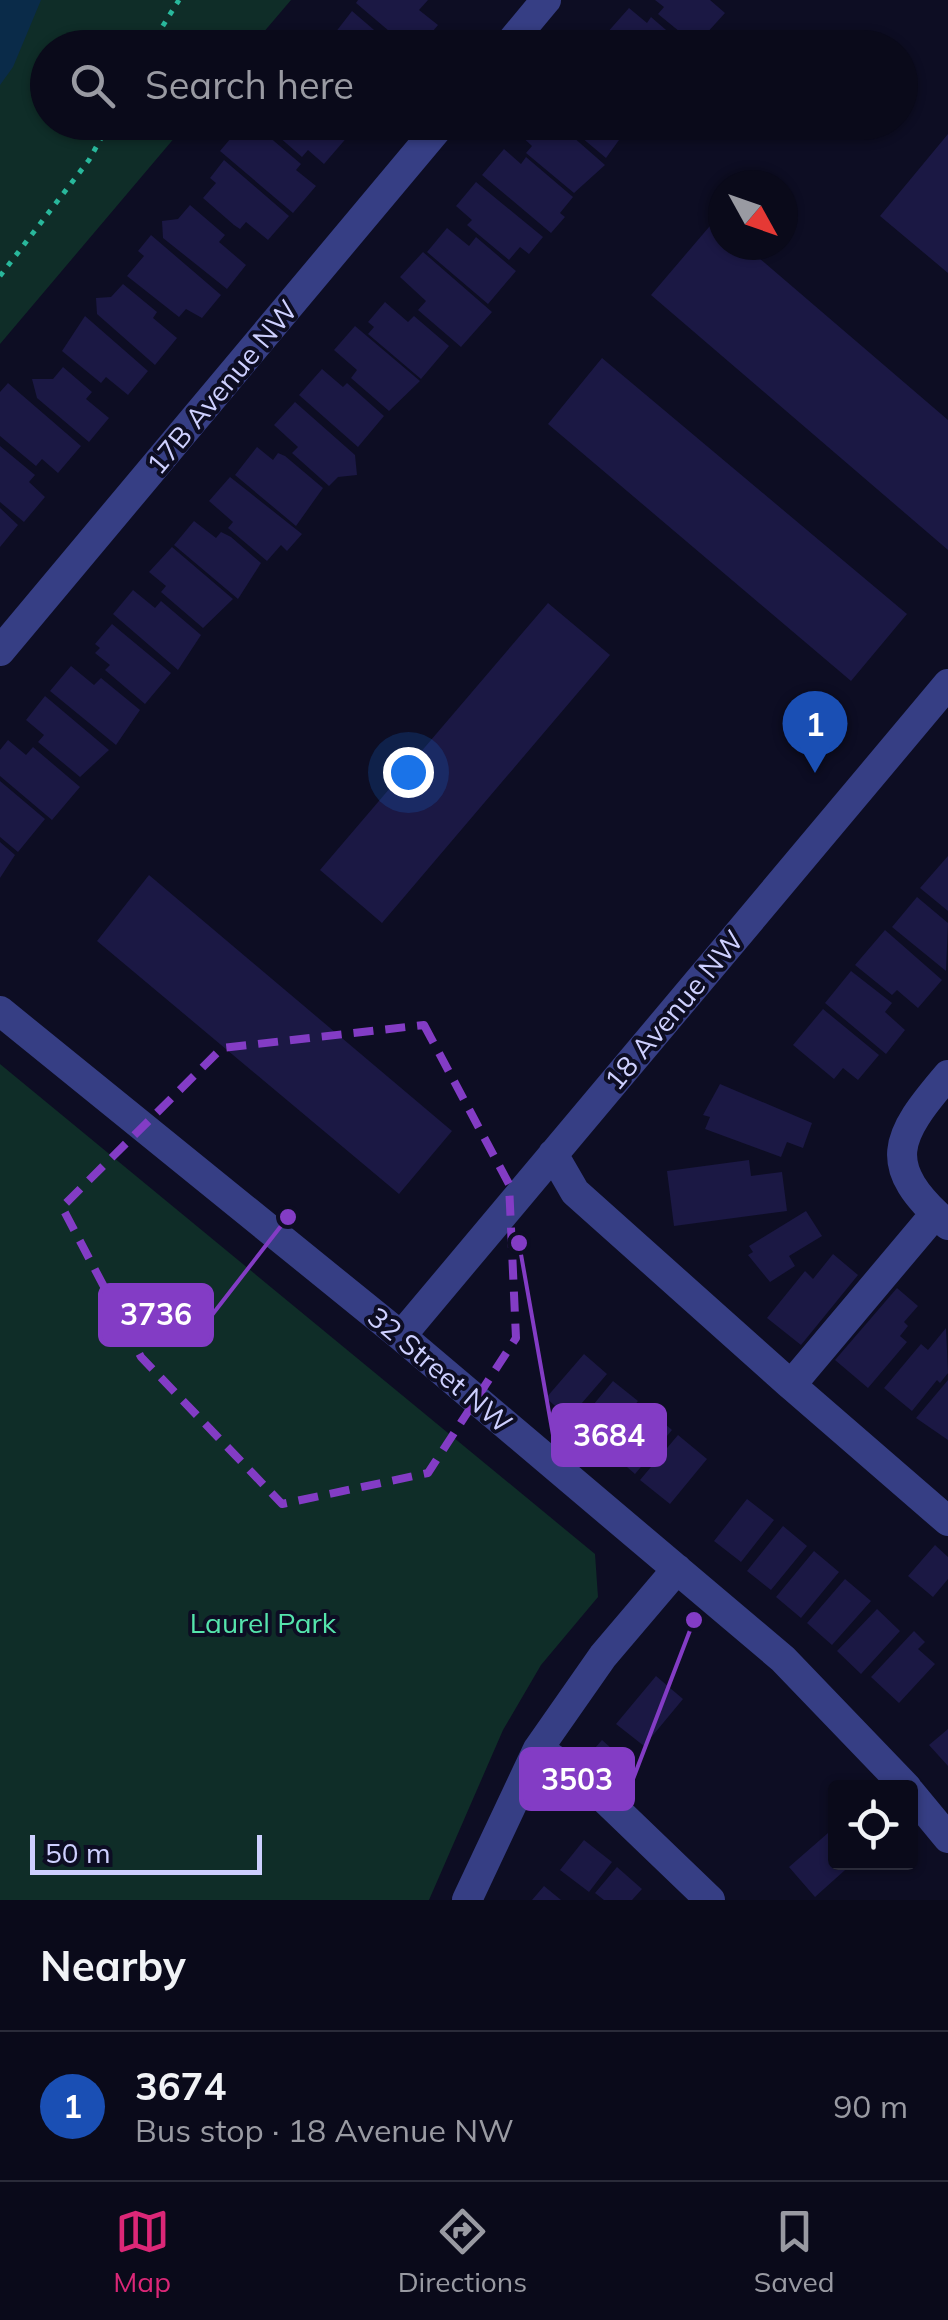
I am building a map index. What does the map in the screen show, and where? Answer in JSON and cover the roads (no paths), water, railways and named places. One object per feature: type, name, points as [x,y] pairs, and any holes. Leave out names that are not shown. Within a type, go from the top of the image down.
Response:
[{"type":"street","points":[[521,30],[546,0]]},
{"type":"street","name":"17B Avenue NW","points":[[0,651],[428,140]]},
{"type":"street","name":"18 Avenue NW","points":[[401,1336],[945,693]]},
{"type":"street","name":"32 Street NW","points":[[0,1011],[401,1336],[783,1658],[899,1780]]},
{"type":"street","points":[[792,1385],[942,1219],[912,1190],[899,1157],[912,1118],[948,1074]]},
{"type":"street","points":[[554,1154],[575,1192],[948,1521]]},
{"type":"street","points":[[467,1900],[538,1749],[603,1656],[677,1569]]},
{"type":"street","points":[[538,1749],[584,1780],[710,1900]]},
{"type":"street","name":"32 Street NW","points":[[918,1801],[948,1838]]},
{"type":"water","points":[[0,0],[41,0],[13,67],[0,85]]},
{"type":"place","name":"3674","points":[[815,773]]},
{"type":"place","name":"3736","points":[[288,1217]]},
{"type":"place","name":"3684","points":[[519,1243]]},
{"type":"place","name":"3503","points":[[694,1620]]},
{"type":"park label","name":"Laurel Park","points":[[263,1623]]}]
